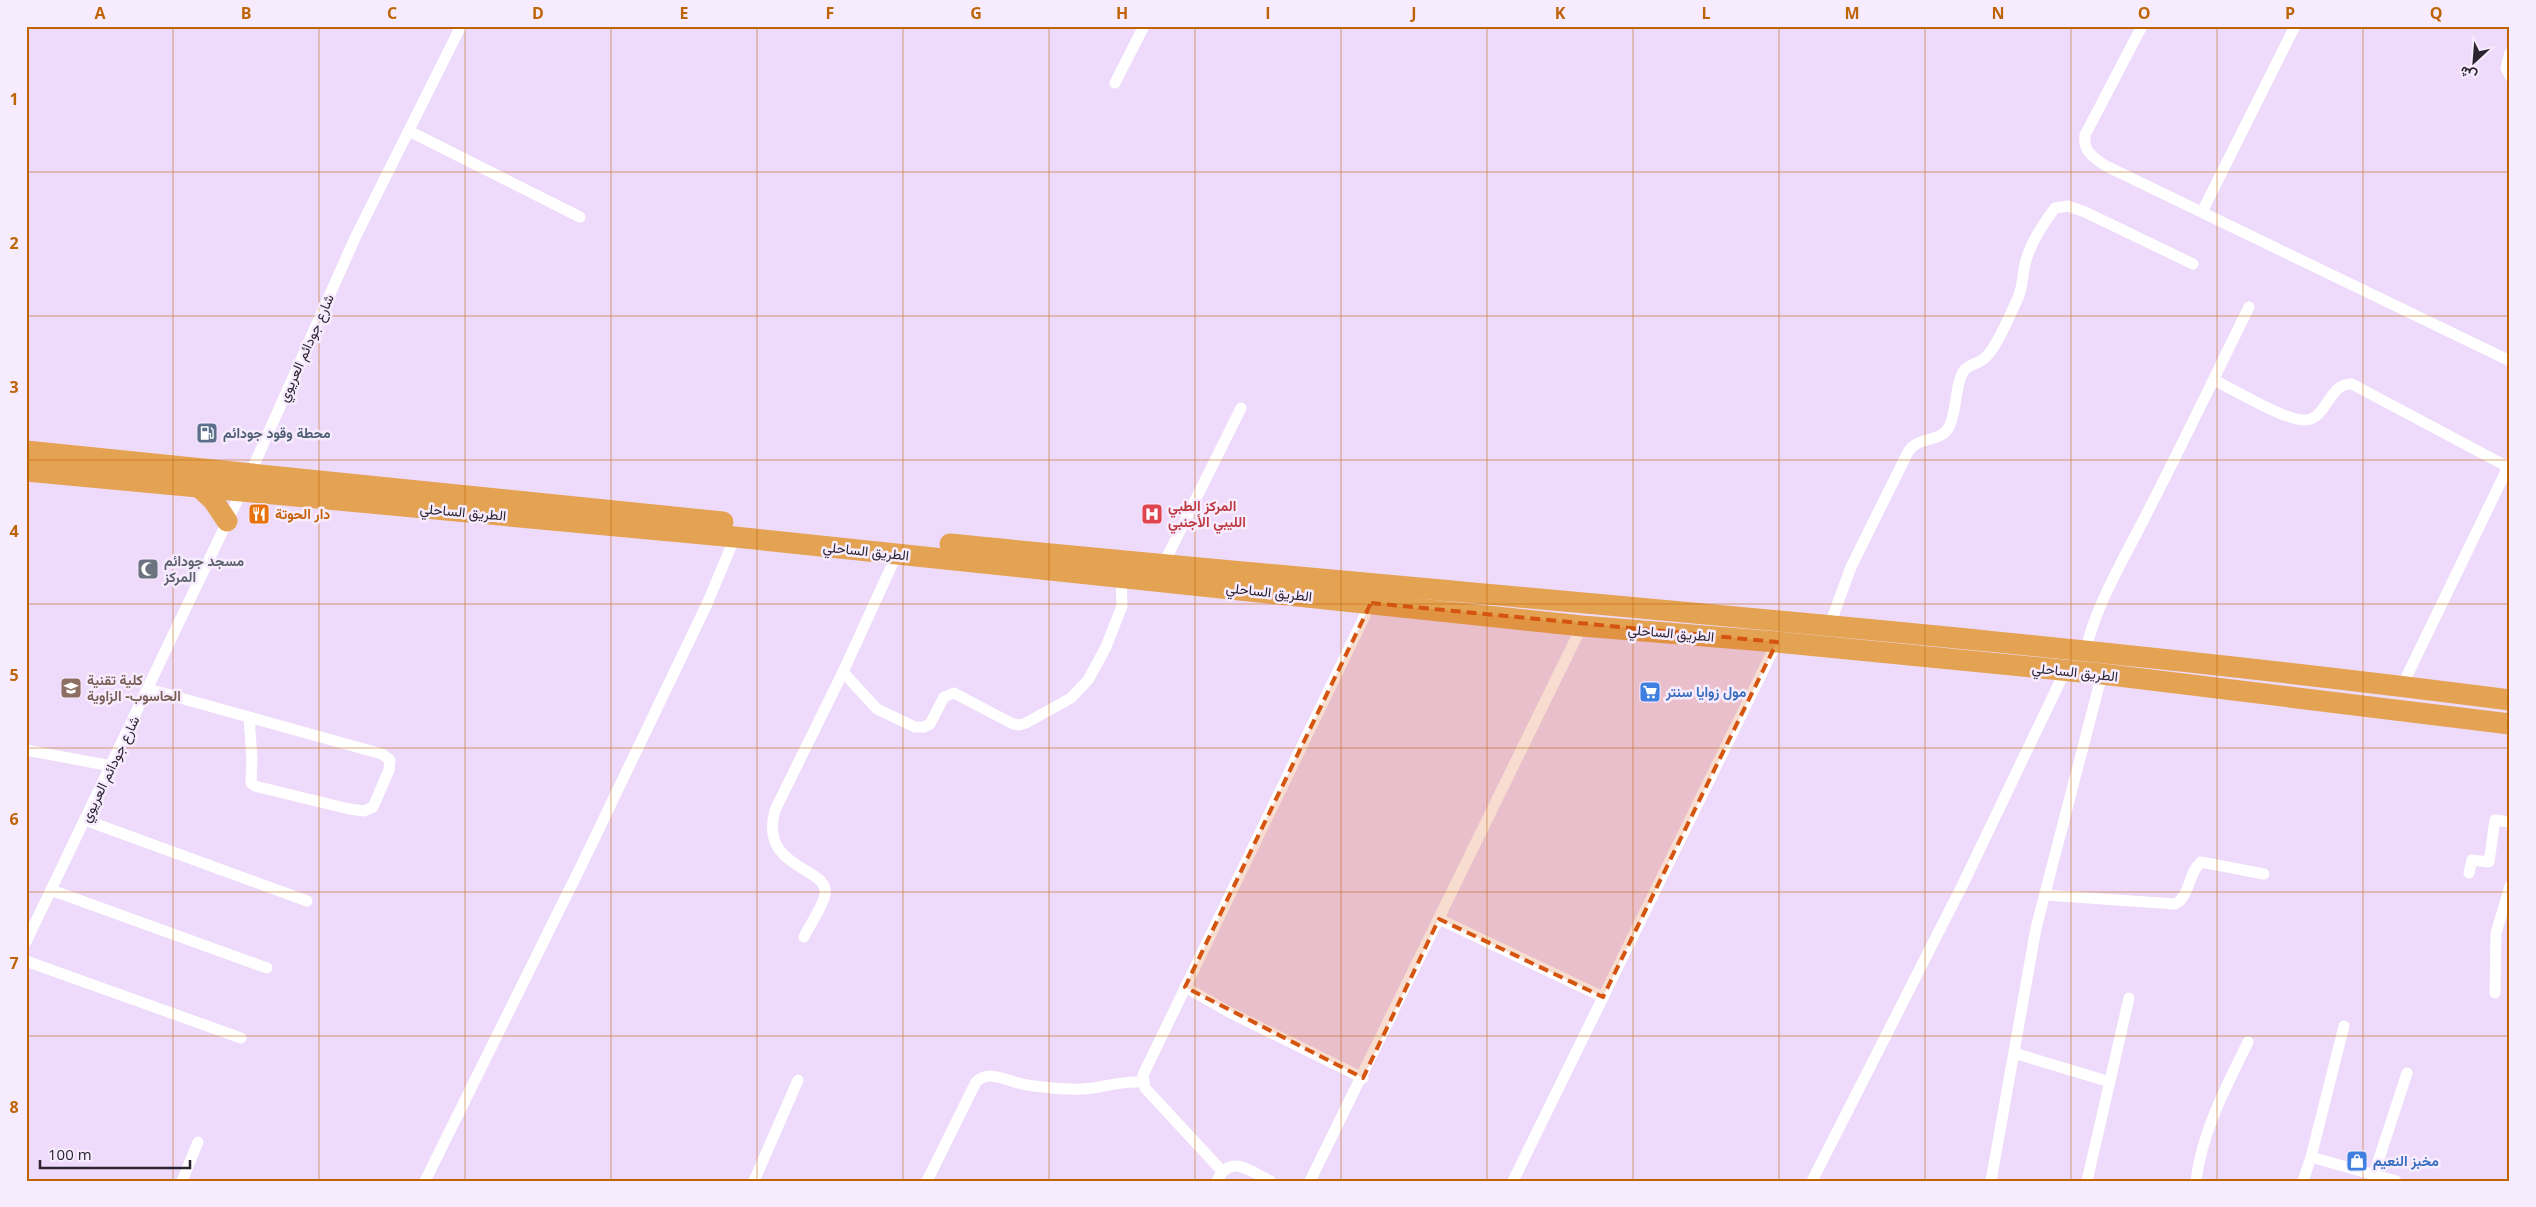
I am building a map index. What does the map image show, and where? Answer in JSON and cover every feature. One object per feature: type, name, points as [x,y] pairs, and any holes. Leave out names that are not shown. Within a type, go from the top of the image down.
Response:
[{"type":"highway","name":"الطريق الساحلي","points":[[26,451],[246,483],[735,537],[1121,576],[1582,626],[1777,642],[2102,674],[2510,724]]},
{"type":"highway","name":"الطريق الساحلي","points":[[26,471],[199,487],[246,483],[1829,627],[2085,652],[2402,686],[2510,700]]},
{"type":"highway","points":[[199,487],[213,500],[227,521]]},
{"type":"street","name":"شارع جودائم العريوي","points":[[26,942],[246,483],[355,238],[461,26]]},
{"type":"street","points":[[1115,83],[1144,26]]},
{"type":"street","points":[[2142,26],[2086,135],[2084,144],[2087,152],[2106,166],[2203,210],[2510,361]]},
{"type":"street","points":[[2203,210],[2295,26]]},
{"type":"street","points":[[2510,53],[2506,68],[2510,76]]},
{"type":"street","points":[[410,131],[580,217]]},
{"type":"street","points":[[1829,627],[1851,567],[1908,452],[1913,445],[1939,436],[1946,431],[1954,412],[1962,374],[1968,366],[1985,358],[1995,342],[2020,293],[2025,265],[2038,230],[2055,208],[2068,206],[2085,212],[2193,264]]},
{"type":"street","points":[[2085,652],[2105,593],[2214,380],[2248,307]]},
{"type":"street","points":[[2214,380],[2284,414],[2305,421],[2313,419],[2338,389],[2347,384],[2352,384],[2509,465],[2402,686]]},
{"type":"street","points":[[1163,566],[1241,408]]},
{"type":"street","points":[[425,1181],[584,860],[707,604],[735,537]]},
{"type":"street","points":[[804,937],[825,894],[823,883],[815,875],[790,861],[778,848],[771,825],[775,810],[843,672],[897,554]]},
{"type":"street","points":[[843,672],[877,709],[915,727],[924,727],[930,724],[944,697],[954,693],[1013,724],[1026,723],[1071,698],[1088,680],[1106,647],[1122,606],[1121,576]]},
{"type":"street","points":[[1270,1181],[1239,1166],[1232,1165],[1220,1176],[1145,1088],[1142,1082],[1143,1075],[1371,603]]},
{"type":"street","points":[[1310,1181],[1582,626]]},
{"type":"street","points":[[1514,1181],[1777,642]]},
{"type":"street","points":[[1812,1181],[1967,876],[2064,671]]},
{"type":"street","points":[[1991,1181],[2031,953],[2102,674]]},
{"type":"street","points":[[148,688],[382,754],[390,760],[389,770],[372,807],[364,811],[349,809],[255,786],[251,783],[252,759],[249,717]]},
{"type":"street","points":[[26,750],[112,766]]},
{"type":"street","points":[[85,820],[307,901]]},
{"type":"street","points":[[2469,873],[2472,860],[2489,862],[2495,820],[2510,822]]},
{"type":"street","points":[[2045,895],[2175,904],[2182,899],[2194,870],[2201,862],[2264,874]]},
{"type":"street","points":[[2495,992],[2494,946],[2510,886]]},
{"type":"street","points":[[51,890],[267,968]]},
{"type":"street","points":[[1439,918],[1603,996]]},
{"type":"street","points":[[26,961],[241,1038]]},
{"type":"street","points":[[1185,986],[1229,1012],[1362,1078]]},
{"type":"street","points":[[2087,1181],[2129,998]]},
{"type":"street","points":[[2303,1181],[2311,1157],[2344,1026]]},
{"type":"street","points":[[2196,1181],[2202,1145],[2210,1122],[2248,1042]]},
{"type":"street","points":[[2014,1053],[2110,1082]]},
{"type":"street","points":[[2374,1174],[2407,1073]]},
{"type":"street","points":[[927,1181],[976,1082],[982,1076],[991,1075],[1026,1085],[1080,1088],[1095,1088],[1120,1081],[1142,1082]]},
{"type":"street","points":[[754,1181],[798,1080]]},
{"type":"street","points":[[182,1181],[198,1142]]},
{"type":"street","points":[[2311,1157],[2396,1181]]},
{"type":"highlighted area","points":[[1371,603],[1777,642],[1603,997],[1439,919],[1363,1078],[1185,987]]},
{"type":"place","name":"محطة وقود جودائم","points":[[207,433]]},
{"type":"place","name":"دار الحوتة","points":[[259,514]]},
{"type":"place","name":"المركز الطبي الليبي الأجنبي","points":[[1152,514]]},
{"type":"place","name":"مسجد جودائم المركز","points":[[148,569]]},
{"type":"place","name":"كلية تقنية الحاسوب- الزاوية","points":[[71,688]]},
{"type":"place","name":"مول زوايا سنتر","points":[[1650,692]]},
{"type":"place","name":"مخبز النعيم","points":[[2357,1161]]}]
